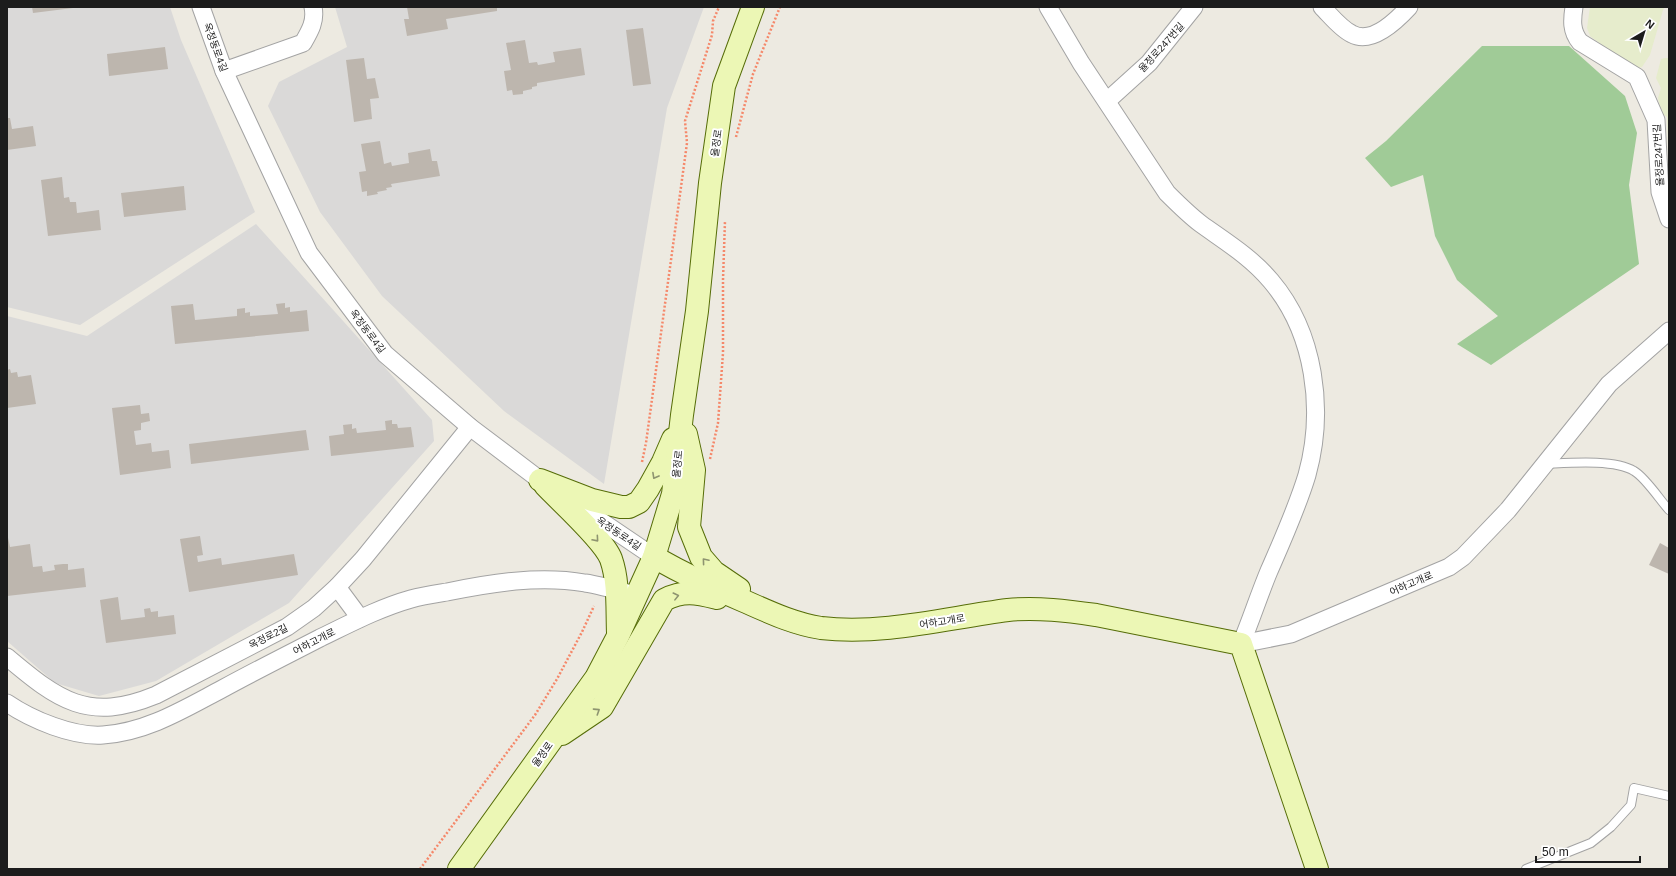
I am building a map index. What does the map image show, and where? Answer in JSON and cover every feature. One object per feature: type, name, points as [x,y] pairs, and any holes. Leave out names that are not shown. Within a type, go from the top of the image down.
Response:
[{"type":"main road","name":"율정로","points":[[459,869],[596,678],[618,636],[654,557],[673,494],[682,415],[698,311],[710,183],[724,86],[753,7]]},
{"type":"main road","points":[[540,480],[592,500],[621,507],[629,507],[639,502],[648,489],[663,462],[682,415]]},
{"type":"main road","points":[[682,415],[694,470],[689,527],[701,557],[714,572],[781,618]]},
{"type":"main road","points":[[540,480],[602,546],[610,558],[616,590],[618,636]]},
{"type":"main road","name":"어하고개로","points":[[654,557],[692,578],[781,618],[820,627],[843,629],[912,626],[1010,610],[1072,611],[1241,644]]},
{"type":"main road","points":[[552,740],[602,708],[664,600],[676,594],[697,593],[781,618]]},
{"type":"main road","points":[[1241,644],[1317,869]]},
{"type":"street","name":"옥정동로4길","points":[[201,7],[224,71],[309,253],[385,354],[470,427],[540,480],[654,557]]},
{"type":"street","points":[[224,71],[303,43],[312,28],[315,14],[312,7]]},
{"type":"street","points":[[1048,7],[1077,57],[1167,193],[1185,211],[1247,256],[1271,281],[1285,300],[1298,323],[1309,355],[1314,384],[1315,408],[1314,428],[1307,473],[1296,507],[1268,572],[1241,644]]},
{"type":"street","name":"율정로247번길","points":[[1106,101],[1149,63],[1194,7]]},
{"type":"street","points":[[1322,7],[1347,31],[1356,36],[1362,37],[1373,34],[1391,25],[1409,7]]},
{"type":"street","name":"율정로247번길","points":[[1574,7],[1572,23],[1576,36],[1580,42],[1637,77],[1656,120],[1660,192],[1669,219]]},
{"type":"street","name":"어하고개로","points":[[1241,644],[1291,634],[1449,567],[1463,557],[1480,541],[1508,510],[1609,384],[1669,331]]},
{"type":"street","name":"옥정로2길","points":[[7,657],[57,696],[75,704],[104,708],[137,703],[156,695],[287,627],[314,608],[363,559],[470,427]]},
{"type":"street","name":"어하고개로","points":[[7,703],[17,710],[39,720],[82,734],[102,735],[123,733],[145,727],[170,716],[360,618],[411,599],[474,587],[528,580],[584,583],[637,595]]},
{"type":"street","points":[[337,586],[360,618]]},
{"type":"lane","points":[[1545,464],[1590,462],[1627,468],[1640,475],[1669,510]]},
{"type":"lane","points":[[1526,869],[1592,843],[1611,827],[1631,805],[1634,788],[1669,796]]},
{"type":"path","points":[[641,463],[647,436],[687,142],[685,121],[712,36],[713,20],[719,7]]},
{"type":"path","points":[[735,138],[753,74],[780,7]]},
{"type":"path","points":[[710,460],[718,423],[722,361],[726,215]]},
{"type":"path","points":[[420,869],[535,714],[568,659],[594,606]]},
{"type":"shaded area","points":[[7,7],[170,7],[181,40],[255,212],[80,325],[7,307]]},
{"type":"shaded area","points":[[335,7],[704,7],[667,108],[604,484],[504,411],[382,296],[320,212],[268,106],[279,82],[347,47]]},
{"type":"shaded area","points":[[256,224],[432,420],[434,441],[289,603],[156,681],[99,696],[55,683],[7,641],[7,316],[87,336]]},
{"type":"green space","points":[[1590,7],[1665,7],[1650,55],[1642,67],[1636,68],[1630,66],[1590,36],[1587,28]]},
{"type":"green space","points":[[1482,46],[1569,46],[1625,96],[1637,133],[1629,185],[1639,264],[1491,365],[1457,344],[1498,316],[1457,280],[1435,236],[1423,175],[1391,187],[1365,158],[1386,141]]},
{"type":"green space","points":[[1669,58],[1669,172],[1667,117],[1661,113],[1658,98],[1661,88],[1656,78],[1661,59]]},
{"type":"building","points":[[32,7],[73,7],[73,8],[33,13]]},
{"type":"building","points":[[407,7],[497,7],[497,11],[446,19],[448,29],[407,36],[404,19],[409,19]]},
{"type":"building","points":[[643,28],[651,84],[633,86],[626,30]]},
{"type":"building","points":[[525,40],[529,63],[537,62],[538,65],[555,62],[553,52],[581,48],[585,75],[537,83],[537,86],[532,87],[532,89],[523,91],[523,94],[513,95],[512,90],[507,91],[504,71],[511,70],[506,43]]},
{"type":"building","points":[[165,47],[168,69],[109,76],[107,54]]},
{"type":"building","points":[[364,58],[367,79],[375,78],[379,98],[370,99],[372,119],[354,122],[346,60]]},
{"type":"building","points":[[7,118],[10,118],[12,129],[33,126],[36,146],[7,150]]},
{"type":"building","points":[[380,141],[384,164],[391,162],[392,166],[409,163],[408,153],[430,149],[432,161],[437,161],[440,176],[391,184],[392,187],[386,188],[387,190],[377,192],[378,194],[367,196],[367,191],[362,192],[359,172],[366,171],[361,144]]},
{"type":"building","points":[[62,177],[64,198],[69,197],[70,202],[76,202],[77,213],[99,210],[101,230],[48,236],[41,180]]},
{"type":"building","points":[[184,186],[186,210],[124,217],[121,193]]},
{"type":"building","points":[[285,303],[285,308],[290,307],[290,312],[307,310],[309,331],[175,344],[171,306],[193,304],[195,320],[237,316],[237,309],[245,308],[245,313],[250,312],[250,316],[278,314],[276,304]]},
{"type":"building","points":[[10,369],[11,373],[17,372],[18,377],[31,375],[36,404],[7,408],[7,370]]},
{"type":"building","points":[[140,405],[141,414],[149,413],[150,421],[141,423],[141,430],[134,431],[136,445],[151,443],[152,452],[169,450],[171,468],[120,475],[112,408]]},
{"type":"building","points":[[392,420],[392,424],[397,424],[398,428],[411,427],[414,447],[331,456],[329,436],[344,434],[343,425],[352,424],[352,429],[356,428],[357,433],[386,430],[385,421]]},
{"type":"building","points":[[306,430],[309,450],[191,464],[189,444]]},
{"type":"building","points":[[7,533],[10,547],[30,544],[33,567],[42,566],[43,572],[55,570],[54,565],[63,564],[68,564],[68,570],[84,568],[86,587],[7,596]]},
{"type":"building","points":[[200,536],[203,555],[197,556],[198,562],[221,558],[222,565],[294,554],[298,575],[189,592],[180,539]]},
{"type":"building","points":[[1660,543],[1669,548],[1669,574],[1649,565]]},
{"type":"building","points":[[118,597],[121,620],[145,617],[144,609],[150,608],[151,612],[158,611],[158,617],[174,615],[176,634],[106,643],[100,600]]}]
